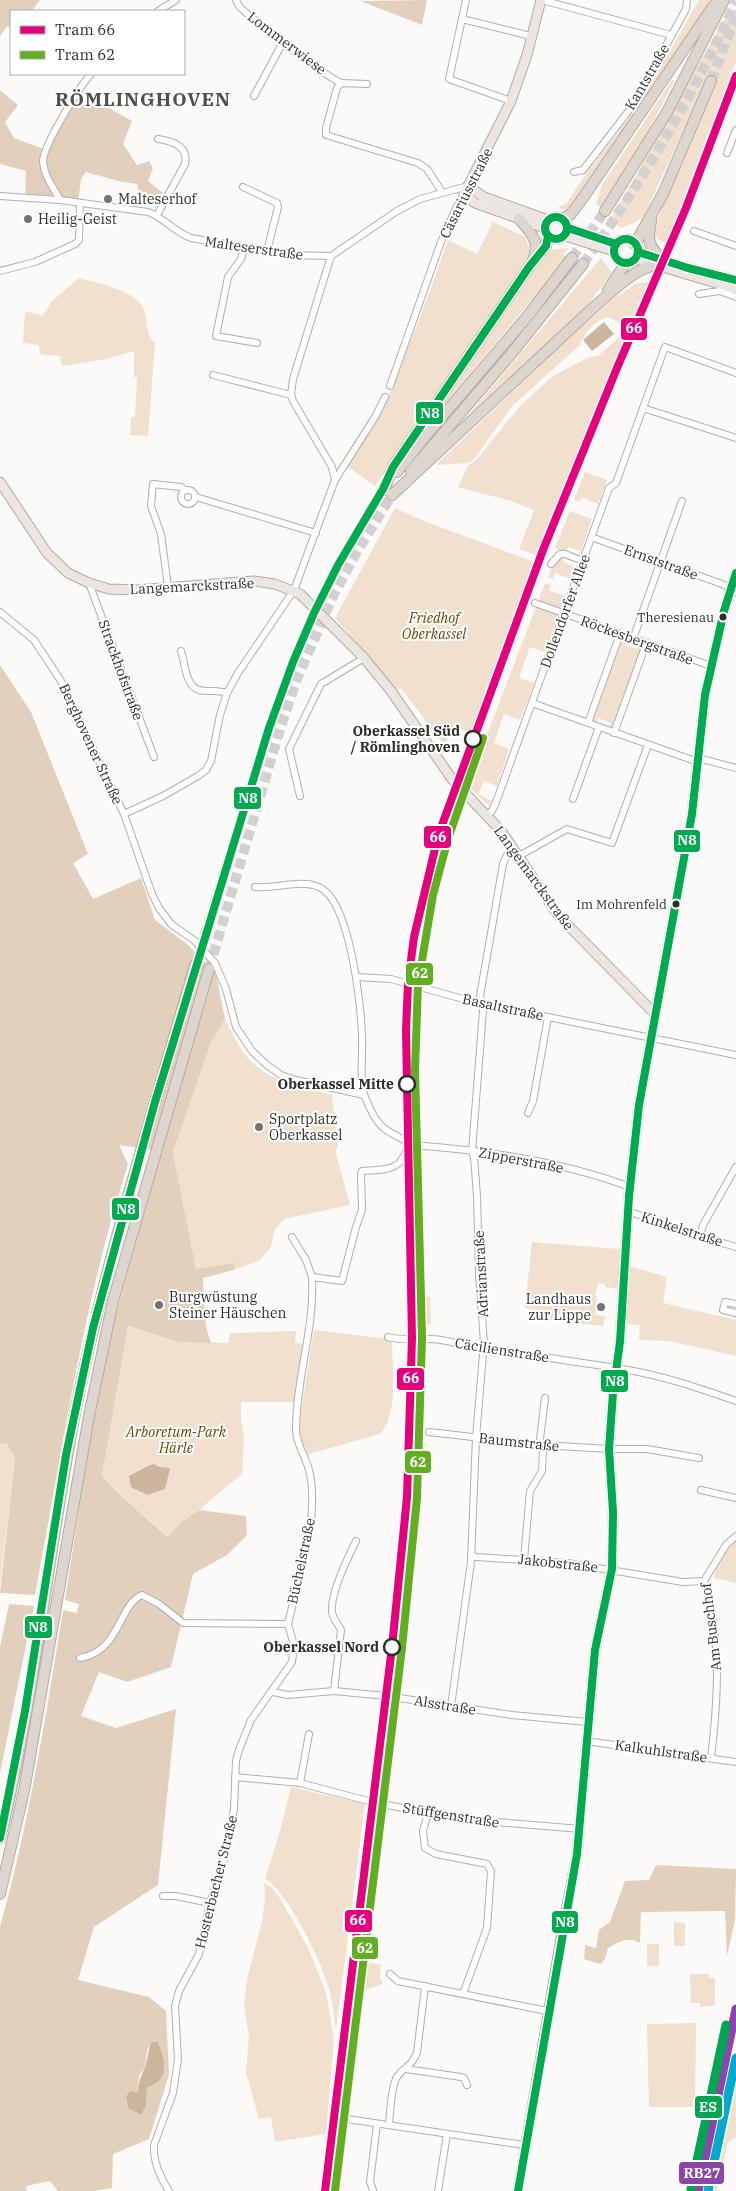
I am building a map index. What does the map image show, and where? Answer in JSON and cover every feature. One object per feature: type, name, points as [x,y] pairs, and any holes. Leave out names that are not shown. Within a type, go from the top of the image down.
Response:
[{"type":"highway","points":[[562,218],[571,214],[583,198],[712,8],[720,0]]},
{"type":"highway","points":[[605,211],[667,112],[724,0]]},
{"type":"highway","points":[[637,252],[711,81]]},
{"type":"highway","points":[[388,492],[595,306],[626,280],[650,266],[661,263],[649,244],[648,232],[652,214]]},
{"type":"highway","points":[[519,219],[532,232],[536,240],[536,253],[529,268]]},
{"type":"highway","points":[[388,492],[393,468],[529,268],[546,246],[547,228]]},
{"type":"highway","points":[[388,492],[427,434],[527,317],[572,258]]},
{"type":"highway","points":[[388,492],[435,441],[536,324],[583,264]]},
{"type":"highway","points":[[595,306],[614,284],[625,264]]},
{"type":"highway","points":[[0,1838],[11,1790],[60,1494],[92,1333],[130,1191],[196,965]]},
{"type":"highway","points":[[0,1894],[24,1791],[87,1425],[112,1301],[209,969]]},
{"type":"highway","points":[[0,1887],[6,1867]]},
{"type":"main road","name":"Cäsariusstraße","points":[[466,190],[511,101],[542,0]]},
{"type":"main road","points":[[466,190],[475,203],[547,228]]},
{"type":"main road","points":[[466,190],[547,228],[558,240],[566,232]]},
{"type":"main road","points":[[547,228],[553,217],[562,218],[566,232]]},
{"type":"main road","points":[[566,232],[615,248]]},
{"type":"main road","points":[[615,248],[626,239],[637,252],[661,263],[736,289]]},
{"type":"main road","points":[[615,248],[616,258],[625,264],[637,252]]},
{"type":"main road","points":[[661,263],[736,280]]},
{"type":"main road","name":"Langemarckstraße","points":[[0,482],[47,553],[68,573],[89,583],[120,590],[254,581],[275,584],[294,590],[307,600],[364,658],[391,691],[452,779],[502,832],[558,915],[654,1014]]},
{"type":"main road","points":[[518,2191],[524,2145],[580,1829],[587,1722],[595,1650],[612,1569],[613,1512],[609,1450],[620,1342],[628,1211],[638,1110],[692,814],[705,695],[711,666],[733,591],[736,573]]},
{"type":"street","points":[[160,10],[176,0]]},
{"type":"street","name":"Lommerwiese","points":[[236,0],[245,12],[317,69],[342,82],[367,84]]},
{"type":"street","points":[[466,0],[449,79],[511,101]]},
{"type":"street","name":"Kantstraße","points":[[542,0],[671,35],[634,104],[583,170],[574,172]]},
{"type":"street","points":[[671,35],[686,9],[687,0]]},
{"type":"street","points":[[462,19],[531,36]]},
{"type":"street","points":[[254,96],[283,42]]},
{"type":"street","points":[[60,200],[46,174],[43,157],[78,90],[90,75]]},
{"type":"street","name":"Lommerwiese","points":[[342,82],[338,88],[326,128],[326,134],[418,163],[427,169],[442,192]]},
{"type":"street","points":[[727,153],[736,130]]},
{"type":"street","points":[[157,215],[185,164],[187,156],[184,150],[172,141],[158,139]]},
{"type":"street","points":[[243,187],[277,202],[278,212],[266,251]]},
{"type":"street","points":[[335,480],[332,467],[295,406],[291,394],[303,346],[331,256],[397,210],[420,199],[442,192],[466,190]]},
{"type":"street","name":"Cäsariusstraße","points":[[390,386],[441,242],[466,190]]},
{"type":"street","name":"Malteserstraße","points":[[0,196],[60,200],[148,212],[157,215],[180,234],[191,238],[289,255],[331,256]]},
{"type":"street","points":[[0,271],[25,266],[75,244],[78,240],[80,203]]},
{"type":"street","points":[[694,231],[736,246]]},
{"type":"street","points":[[245,247],[241,259],[228,278],[216,336],[257,343]]},
{"type":"street","points":[[699,294],[720,291],[736,297]]},
{"type":"street","name":"Dollendorfer Allee","points":[[488,817],[493,809],[532,704],[609,488],[616,483],[666,346],[736,373]]},
{"type":"street","points":[[213,375],[291,394]]},
{"type":"street","name":"Berghovener Straße","points":[[0,612],[34,640],[47,657],[61,680],[124,814],[163,796],[206,770],[211,761],[220,714],[227,693],[294,590],[335,480],[375,417],[385,397]]},
{"type":"street","points":[[644,408],[736,438]]},
{"type":"street","points":[[168,587],[162,539],[151,506],[153,484],[181,487],[192,491],[196,497],[316,533]]},
{"type":"street","points":[[185,490],[181,496],[184,502],[192,503],[196,497]]},
{"type":"street","points":[[633,639],[682,501]]},
{"type":"street","name":"Ernststraße","points":[[591,537],[661,562],[733,591]]},
{"type":"street","points":[[551,564],[557,556],[565,554],[583,561]]},
{"type":"street","name":"Strackhofstraße","points":[[89,583],[154,756]]},
{"type":"street","name":"Röckesbergstraße","points":[[535,603],[711,666]]},
{"type":"street","points":[[588,723],[620,634]]},
{"type":"street","points":[[614,732],[646,644]]},
{"type":"street","points":[[181,651],[191,685],[200,690],[217,690],[227,693]]},
{"type":"street","points":[[300,796],[289,749],[321,684],[364,658]]},
{"type":"street","points":[[532,704],[648,745],[698,760],[736,768]]},
{"type":"street","points":[[573,799],[599,727]]},
{"type":"street","points":[[516,852],[567,829],[612,844],[648,745]]},
{"type":"street","points":[[124,814],[152,894],[159,908],[172,924],[195,941],[215,963],[226,989],[236,1027],[252,1051],[266,1065],[281,1075],[364,1095]]},
{"type":"street","name":"Adrianstraße","points":[[452,1706],[471,1555],[476,1437],[483,1349],[477,1196],[472,1151],[483,1011],[480,996],[482,974],[499,883],[507,855],[516,852]]},
{"type":"street","points":[[255,887],[270,889],[306,883],[325,890],[335,902],[357,977],[361,1014],[364,1095],[378,1123],[411,1145],[396,1165],[389,1168],[362,1171],[362,1210],[342,1281],[312,1277]]},
{"type":"street","name":"Basaltstraße","points":[[357,977],[391,979],[482,1003],[736,1056]]},
{"type":"street","points":[[528,1113],[533,1101],[548,1017]]},
{"type":"street","name":"Zipperstraße","points":[[411,1145],[500,1154],[585,1173],[630,1187]]},
{"type":"street","points":[[700,1236],[703,1225],[736,1167]]},
{"type":"street","name":"Kinkelstraße","points":[[628,1211],[736,1247]]},
{"type":"street","name":"Büchelstraße","points":[[273,1692],[292,1662],[295,1652],[288,1624],[310,1532],[312,1516],[310,1471],[296,1432],[298,1404],[308,1340],[313,1291],[312,1277],[306,1260],[292,1237]]},
{"type":"street","points":[[736,1304],[725,1302],[723,1310],[736,1313]]},
{"type":"street","name":"Cäcilienstraße","points":[[388,1337],[395,1339],[430,1338],[483,1349],[616,1368],[681,1382],[736,1401]]},
{"type":"street","points":[[524,1559],[530,1491],[542,1471],[542,1445],[540,1439],[545,1398]]},
{"type":"street","name":"Baumstraße","points":[[429,1432],[542,1445],[609,1450],[647,1449],[699,1458]]},
{"type":"street","points":[[701,1490],[736,1498]]},
{"type":"street","name":"Am Buschhof","points":[[711,1758],[718,1667],[713,1616],[704,1581],[726,1545],[736,1536]]},
{"type":"street","points":[[334,1691],[341,1630],[334,1620],[332,1610],[336,1591],[356,1540]]},
{"type":"street","name":"Jakobstraße","points":[[471,1555],[612,1569],[683,1582],[704,1581]]},
{"type":"street","points":[[80,1658],[96,1652],[109,1642],[134,1602],[142,1595],[159,1604],[183,1623],[288,1624]]},
{"type":"street","name":"Alsstraße","points":[[273,1692],[288,1695],[334,1691],[512,1715],[587,1722]]},
{"type":"street","name":"Hosterbacher Straße","points":[[169,2191],[157,2167],[154,2145],[173,2094],[178,2059],[175,2006],[179,1991],[199,1954],[210,1903],[223,1865],[232,1826],[236,1761],[246,1728],[273,1692]]},
{"type":"street","points":[[300,1783],[309,1734]]},
{"type":"street","name":"Kalkuhlstraße","points":[[586,1741],[736,1762]]},
{"type":"street","name":"Stüffgenstraße","points":[[235,1777],[300,1783],[372,1802],[493,1823],[580,1829]]},
{"type":"street","points":[[428,1813],[423,1831],[425,1848],[436,1854],[487,1864],[491,1872],[487,1928],[463,1994]]},
{"type":"street","points":[[163,1896],[182,1897],[210,1903]]},
{"type":"street","points":[[390,1974],[398,1981],[548,2010]]},
{"type":"street","points":[[389,2125],[395,2081],[400,2073],[414,2061],[417,2053],[425,1986]]},
{"type":"street","points":[[406,2069],[461,2077],[464,2078],[467,2085]]},
{"type":"street","points":[[347,2119],[524,2145]]},
{"type":"street","points":[[373,2190],[370,2182],[377,2124]]},
{"type":"street","points":[[438,2191],[447,2134]]},
{"type":"green space","points":[[699,0],[711,0],[571,210],[557,208],[566,204],[588,171],[638,107]]},
{"type":"green space","points":[[736,9],[736,61],[666,244],[658,239],[653,230],[717,82],[708,77],[644,216],[634,223],[621,228],[611,219],[728,13]]},
{"type":"green space","points":[[672,80],[675,80],[638,149],[601,208],[596,204],[602,185]]},
{"type":"green space","points":[[491,221],[525,237],[531,254],[415,430],[375,486],[347,466],[389,395],[448,240],[477,254],[491,226]]},
{"type":"green space","points":[[569,248],[563,255],[568,257],[431,420],[547,250]]},
{"type":"green space","points":[[601,258],[612,273],[587,305],[459,426]]},
{"type":"green space","points":[[79,278],[125,292],[140,303],[144,310],[148,332],[155,343],[148,436],[130,435],[131,417],[135,417],[137,378],[134,377],[134,351],[106,359],[62,366],[60,356],[40,354],[39,345],[23,343],[25,311],[43,316],[51,302]]},
{"type":"green space","points":[[652,281],[618,353],[536,555],[519,549],[534,510],[511,501],[458,487],[467,467],[477,459],[521,405],[553,376],[587,358],[599,355],[618,338],[620,328],[618,322],[608,317],[599,321],[591,328],[584,336],[580,345],[512,406],[475,458],[469,463],[436,465],[568,339],[612,300],[635,284]]},
{"type":"green space","points":[[585,472],[607,480],[598,504],[582,497],[580,502],[574,500]]},
{"type":"green space","name":"Friedhof Oberkassel","points":[[395,508],[424,521],[534,562],[470,733],[453,726],[445,746],[401,688],[397,691],[395,689],[335,618]]},
{"type":"green space","points":[[570,511],[592,519],[581,551],[568,547],[566,552],[555,548]]},
{"type":"green space","points":[[564,557],[563,562],[576,567],[571,579],[555,573],[553,579],[548,577],[555,560]]},
{"type":"green space","points":[[545,583],[551,585],[549,590],[565,596],[545,652],[530,647],[519,678],[534,683],[520,720],[504,714],[494,743],[509,749],[497,786],[484,781],[478,794],[492,801],[489,806],[471,789],[475,781],[471,777]]},
{"type":"green space","points":[[621,639],[626,640],[624,645],[637,649],[639,645],[642,648],[613,727],[609,728],[611,723],[598,718],[596,723],[592,719]]},
{"type":"green space","name":"Sportplatz Oberkassel","points":[[225,1019],[236,1040],[252,1063],[284,1082],[332,1095],[338,1148],[335,1150],[350,1205],[284,1219],[274,1231],[271,1247],[260,1260],[234,1270],[235,1264],[196,1269],[173,1152],[211,1043]]},
{"type":"green space","points":[[532,1242],[620,1249],[618,1289],[605,1287],[605,1284],[598,1283],[595,1295],[597,1297],[595,1315],[605,1316],[603,1326],[540,1319],[542,1311],[525,1308]]},
{"type":"green space","points":[[629,1266],[667,1277],[663,1303],[736,1320],[736,1356],[669,1341],[639,1340],[640,1325],[625,1324]]},
{"type":"green space","points":[[420,1297],[430,1297],[431,1324],[425,1324],[425,1333],[420,1333]]},
{"type":"green space","name":"Arboretum-Park Härle","points":[[128,1326],[179,1342],[228,1343],[230,1333],[296,1331],[295,1343],[307,1344],[297,1402],[241,1402],[244,1439],[242,1474],[195,1513],[181,1522],[169,1537],[122,1497],[102,1476]]},
{"type":"green space","points":[[314,1330],[392,1341],[393,1390],[390,1415],[380,1434],[306,1455],[298,1430]]},
{"type":"green space","points":[[0,1443],[7,1444],[15,1457],[0,1585]]},
{"type":"green space","points":[[736,1541],[736,1583],[714,1578],[722,1558]]},
{"type":"green space","points":[[291,1787],[365,1804],[336,2030],[330,1992],[313,1948],[284,1898],[265,1879]]},
{"type":"green space","points":[[264,1883],[271,1887],[279,1897],[309,1950],[326,1992],[334,2041],[326,2134],[275,2142],[271,2117],[259,2119],[246,2072],[249,2037],[244,2006],[247,1979],[262,1921],[265,1898]]},
{"type":"green space","points":[[674,1922],[685,1923],[685,1946],[674,1946]]},
{"type":"green space","points":[[647,1944],[659,1944],[659,1966],[647,1966]]},
{"type":"green space","points":[[361,1961],[381,1965],[380,1978],[383,1984],[357,1992]]},
{"type":"green space","points":[[690,1974],[709,1974],[709,1978],[715,1978],[715,2005],[700,2007],[700,2003],[691,2003]]},
{"type":"green space","points":[[696,2023],[695,2107],[649,2107],[647,2024]]},
{"type":"green space","points":[[736,2069],[736,2137],[728,2142],[717,2191],[707,2191]]},
{"type":"shaded area","points":[[0,0],[40,0],[33,10],[10,10],[10,28],[7,26],[0,36]]},
{"type":"shaded area","points":[[360,0],[363,1],[427,0],[422,25]]},
{"type":"shaded area","points":[[0,90],[18,105],[5,122],[14,138],[46,150],[78,90],[132,121],[123,144],[137,165],[149,161],[153,168],[148,181],[163,193],[156,207],[151,199],[141,198],[137,184],[86,172],[81,179],[78,203],[25,196],[26,171],[0,164]]},
{"type":"shaded area","points":[[604,322],[614,334],[592,351],[583,340]]},
{"type":"shaded area","points":[[0,665],[31,712],[88,854],[73,863],[93,899],[141,878],[155,920],[187,944],[216,974],[225,1019],[211,1043],[173,1152],[196,1269],[235,1263],[234,1270],[203,1278],[205,1319],[211,1343],[179,1342],[128,1326],[102,1476],[122,1497],[168,1537],[181,1522],[199,1510],[246,1516],[247,1535],[227,1555],[193,1574],[171,1667],[127,1682],[99,1672],[81,1716],[116,1728],[176,1709],[158,1885],[94,1927],[78,1980],[149,1997],[166,2011],[169,2075],[149,2139],[113,2154],[112,2188],[92,2191],[58,2191],[50,2181],[26,2186],[27,2191],[0,2191],[0,1927],[28,1809],[63,1610],[77,1613],[79,1604],[65,1600],[88,1451],[113,1324],[162,1151],[119,1145],[128,1164],[98,1270],[86,1324],[64,1432],[35,1595],[0,1593],[15,1457],[7,1444],[0,1443]],"holes":[[[151,2042],[165,2067],[159,2080],[147,2086],[146,2105],[128,2108],[126,2096],[130,2091],[138,2092],[139,2076],[145,2067],[147,2051]]]},
{"type":"shaded area","points":[[154,1464],[159,1467],[170,1468],[165,1489],[147,1495],[131,1487],[129,1476]]},
{"type":"shaded area","points":[[9,1604],[34,1606],[0,1773],[0,1647]]},
{"type":"shaded area","points":[[656,1865],[736,1869],[735,1920],[727,1956],[725,1911],[641,1912],[640,1943],[628,1940],[608,1948],[605,1959],[600,1964],[584,1959],[585,1945],[596,1948],[599,1930],[610,1922],[625,1881],[649,1880]]},
{"type":"shaded area","points":[[151,2042],[158,2042],[163,2056],[164,2069],[160,2080],[147,2087],[146,2105],[141,2115],[128,2108],[126,2096],[130,2091],[138,2092]]},
{"type":"tunnel","points":[[583,264],[647,169],[703,70],[736,1]]},
{"type":"tunnel","points":[[711,81],[736,16]]},
{"type":"tunnel","points":[[572,258],[605,211]]},
{"type":"tunnel","points":[[195,965],[271,723],[295,658],[337,566],[384,490]]},
{"type":"tunnel","points":[[209,969],[281,726],[297,679],[334,594],[358,550],[392,495]]},
{"type":"tram line","name":"66","points":[[325,2191],[392,1647],[407,1497],[412,1338],[406,1030],[408,983],[414,937],[438,836],[543,550],[617,368],[686,208],[736,76]]},
{"type":"tram line","points":[[735,88],[736,84]]},
{"type":"tram line","name":"62","points":[[335,2191],[402,1648],[417,1498],[422,1338],[415,1070],[418,984],[433,895],[448,839],[483,738]]},
{"type":"tram line","points":[[380,1765],[382,1721]]},
{"type":"tram line","points":[[327,2175],[360,1949]]},
{"type":"transit line","name":"N8","points":[[552,217],[560,217],[567,224],[567,228],[567,232],[560,239],[552,239],[545,232],[545,224],[552,217]]},
{"type":"transit line","name":"N8","points":[[568,228],[616,244]]},
{"type":"transit line","name":"N8","points":[[0,1838],[25,1711],[66,1455],[93,1328],[155,1102],[269,728],[293,662],[314,613],[338,565],[383,489],[393,467],[529,267],[546,246],[548,236]]},
{"type":"transit line","name":"N8","points":[[626,239],[635,242],[638,251],[635,260],[626,263],[617,260],[614,251],[617,242],[626,239]]},
{"type":"transit line","name":"N8","points":[[638,252],[688,268],[736,280]]},
{"type":"transit line","name":"N8","points":[[518,2191],[577,1854],[595,1650],[612,1569],[613,1512],[609,1449],[613,1393],[620,1342],[629,1196],[639,1105],[692,814],[705,695],[724,611],[736,573]]},
{"type":"transit line","name":"RB27","points":[[698,2191],[736,2009]]},
{"type":"transit line","name":"ES","points":[[691,2189],[726,2025]]},
{"type":"transit line","points":[[708,2191],[736,2058]]},
{"type":"place","name":"Malteserhof","points":[[108,199]]},
{"type":"place","name":"Heilig-Geist","points":[[28,219]]},
{"type":"place","name":"Theresienau","points":[[723,617]]},
{"type":"place","name":"Oberkassel Süd / Römlinghoven","points":[[473,739]]},
{"type":"place","name":"Im Mohrenfeld","points":[[676,904]]},
{"type":"place","name":"Oberkassel Mitte","points":[[407,1084]]},
{"type":"place","name":"Sportplatz Oberkassel","points":[[259,1127]]},
{"type":"place","name":"Burgwüstung Steiner Häuschen","points":[[159,1305]]},
{"type":"place","name":"Landhaus zur Lippe","points":[[601,1307]]},
{"type":"place","name":"Oberkassel Nord","points":[[392,1647]]},
{"type":"district","name":"RÖMLINGHOVEN","points":[[143,99]]}]
